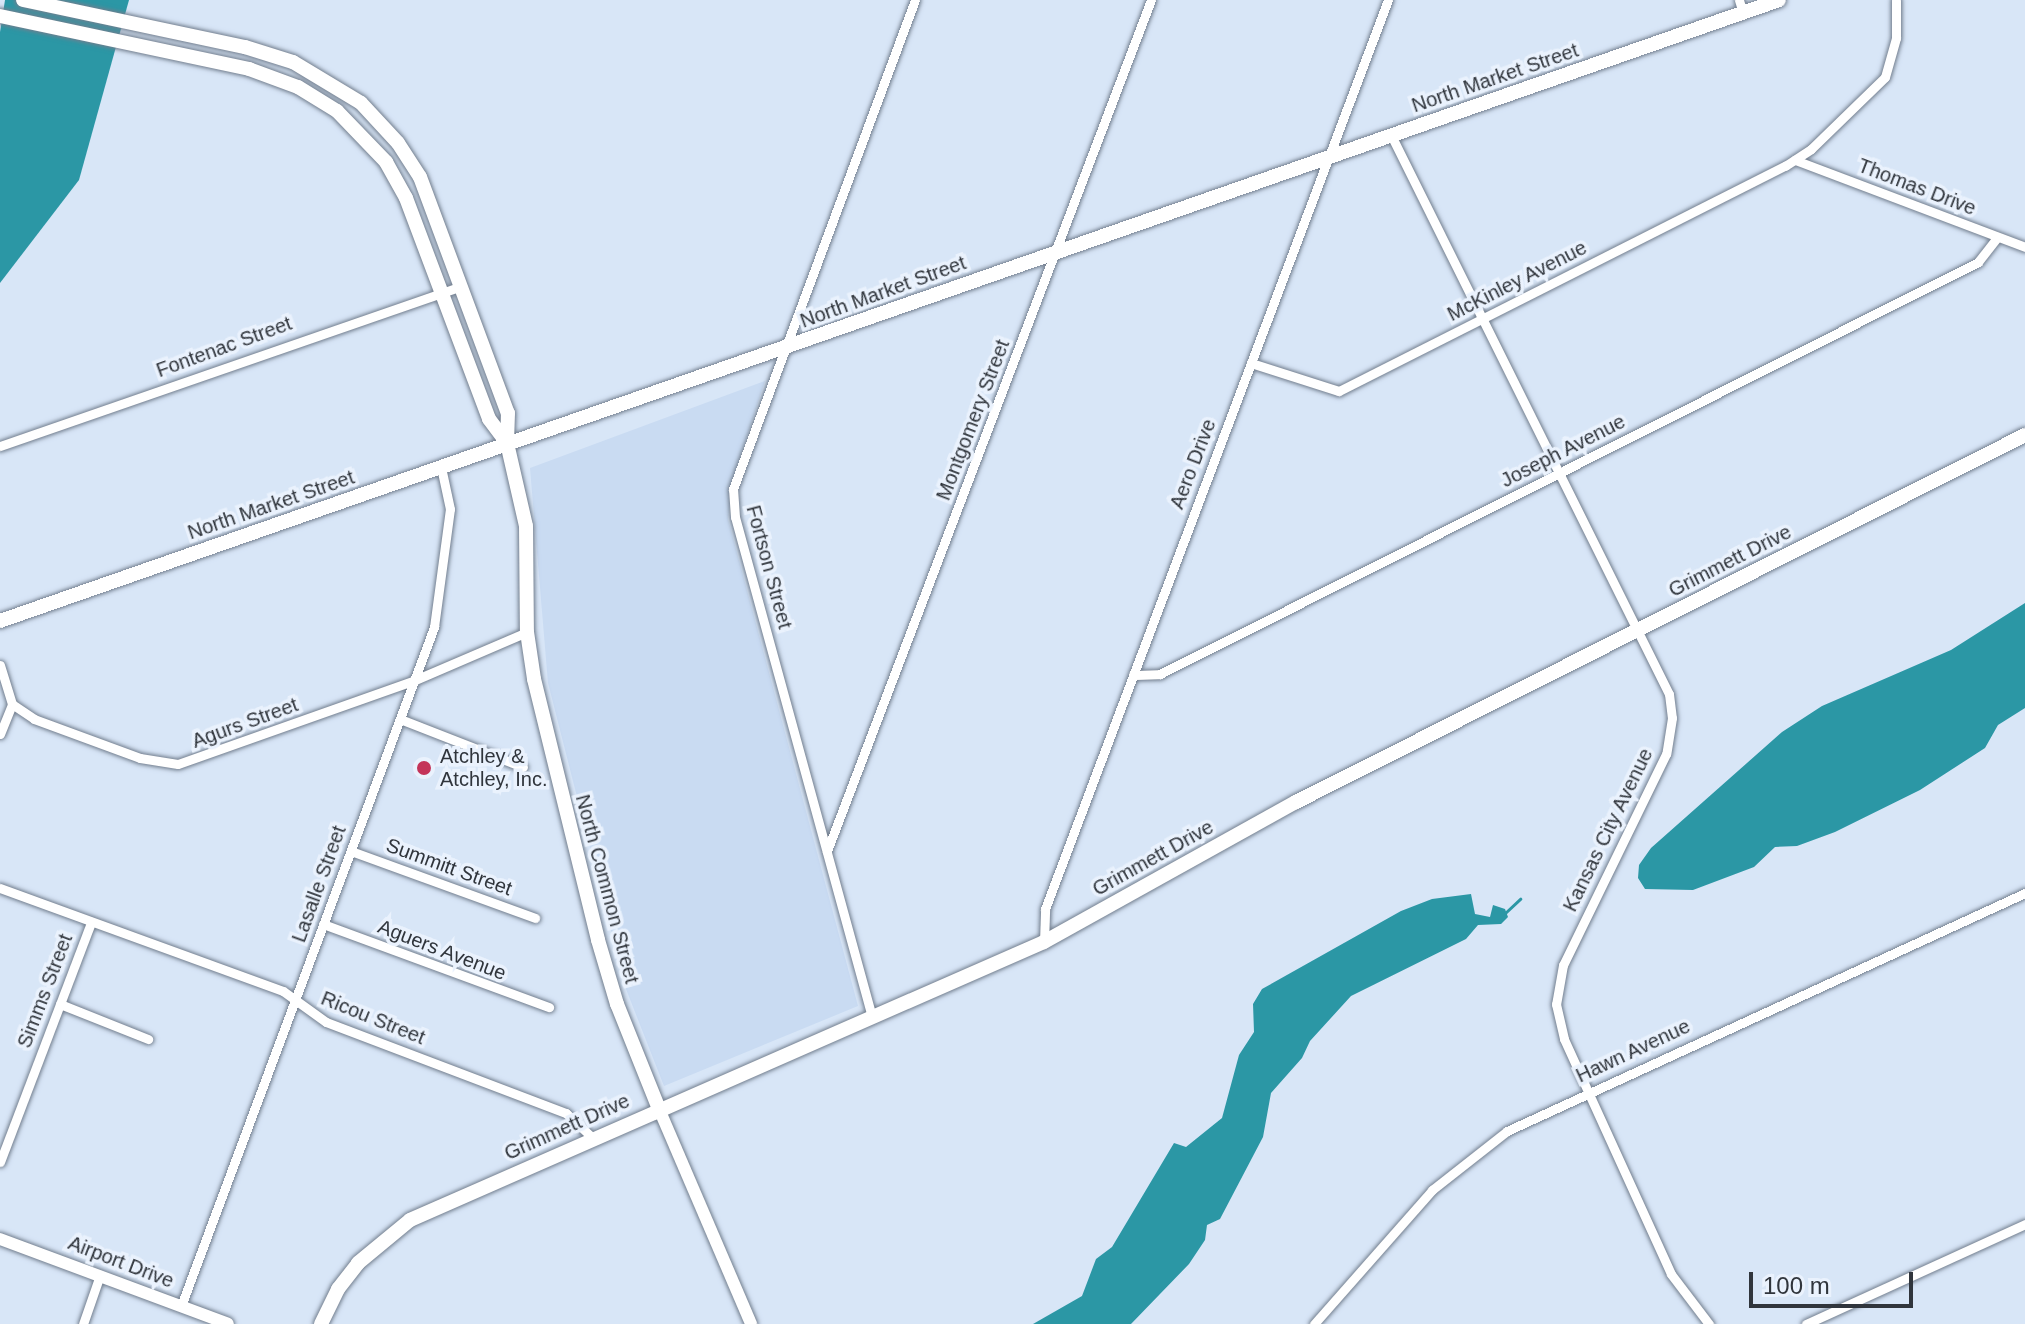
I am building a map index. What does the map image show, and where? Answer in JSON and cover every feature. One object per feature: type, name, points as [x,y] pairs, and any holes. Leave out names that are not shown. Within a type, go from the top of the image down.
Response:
[{"type":"main road","name":"North Common Street","points":[[23,0],[182,32],[293,62],[361,103],[398,143],[420,177],[508,413],[507,443],[526,526],[527,632],[598,940],[617,1004],[659,1109]]},
{"type":"main road","name":"North Market Street","points":[[0,621],[1327,159],[1741,6],[1779,0]]},
{"type":"main road","name":"North Common Street","points":[[0,16],[178,53],[282,80],[322,101],[357,129],[386,162],[406,198],[489,419],[507,443]]},
{"type":"main road","name":"Grimmett Drive","points":[[321,1324],[358,1263],[410,1220],[1044,942],[1296,802],[2025,435]]},
{"type":"street","name":"Fortson Street","points":[[872,1017],[733,506],[736,472],[915,0]]},
{"type":"street","name":"Montgomery Street","points":[[827,851],[1151,0]]},
{"type":"street","name":"Aero Drive","points":[[1044,942],[1045,909],[1388,0]]},
{"type":"street","name":"McKinley Avenue","points":[[1251,363],[1339,391],[1795,160],[1885,77],[1896,38],[1896,0]]},
{"type":"street","name":"Kansas City Avenue","points":[[1391,135],[1669,694],[1672,730],[1666,754],[1563,965],[1556,1004],[1586,1092],[1671,1274],[1709,1324]]},
{"type":"street","name":"Thomas Drive","points":[[1795,160],[2025,247]]},
{"type":"street","name":"Joseph Avenue","points":[[1133,675],[1160,674],[1978,262],[1997,238]]},
{"type":"street","name":"Fontenac Street","points":[[0,446],[461,286]]},
{"type":"street","name":"Lasalle Street","points":[[181,1306],[415,680],[442,590],[450,509],[441,467]]},
{"type":"street","name":"Agurs Street","points":[[12,704],[59,729],[140,758],[178,764],[415,680],[527,632]]},
{"type":"street","points":[[0,665],[12,704],[0,734]]},
{"type":"street","points":[[400,719],[523,767]]},
{"type":"street","name":"Summitt Street","points":[[351,851],[535,918]]},
{"type":"street","name":"Ricou Street","points":[[0,888],[296,999],[326,1022],[566,1113],[593,1138]]},
{"type":"street","name":"Hawn Avenue","points":[[1314,1324],[1457,1167],[1507,1131],[1586,1092],[2025,893]]},
{"type":"street","name":"Simms Street","points":[[0,1162],[91,922]]},
{"type":"street","name":"Aguers Avenue","points":[[323,924],[549,1007]]},
{"type":"street","points":[[60,1004],[148,1039]]},
{"type":"street","name":"North Common Street","points":[[659,1109],[751,1324]]},
{"type":"street","points":[[1806,1324],[2025,1224]]},
{"type":"street","name":"Airport Drive","points":[[0,1239],[228,1324]]},
{"type":"street","points":[[83,1324],[100,1275]]},
{"type":"shaded area","points":[[765,381],[733,478],[728,519],[858,1006],[664,1086],[626,989],[548,683],[530,468]]},
{"type":"water","points":[[5,0],[129,0],[79,180],[0,283],[0,32]]},
{"type":"water","points":[[2025,603],[2025,708],[1998,725],[1985,748],[1920,790],[1835,832],[1797,846],[1775,847],[1754,867],[1693,890],[1645,889],[1638,878],[1639,865],[1651,848],[1782,732],[1822,706],[1951,650]]},
{"type":"water","points":[[1471,894],[1475,914],[1490,917],[1493,905],[1505,909],[1508,917],[1501,924],[1478,925],[1466,939],[1351,996],[1310,1041],[1302,1058],[1271,1093],[1263,1137],[1220,1219],[1207,1225],[1205,1240],[1189,1264],[1131,1324],[1033,1324],[1082,1296],[1096,1259],[1112,1247],[1174,1143],[1186,1147],[1222,1118],[1239,1055],[1254,1032],[1253,1004],[1262,989],[1401,911],[1432,899]]},
{"type":"waterway","points":[[1505,913],[1520,899]]},
{"type":"place","name":"Atchley & Atchley, Inc.","points":[[424,768]]}]
